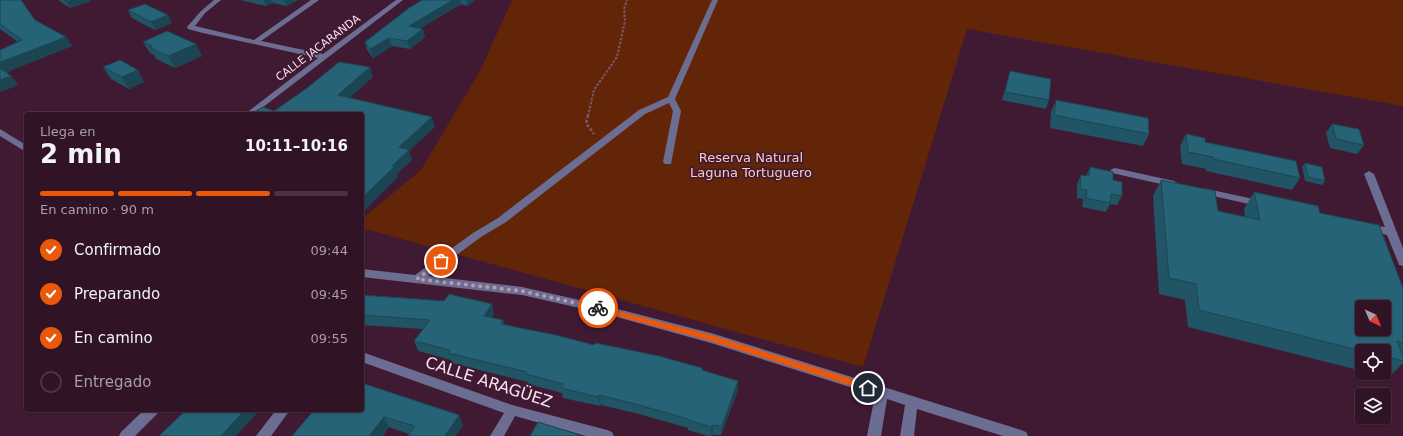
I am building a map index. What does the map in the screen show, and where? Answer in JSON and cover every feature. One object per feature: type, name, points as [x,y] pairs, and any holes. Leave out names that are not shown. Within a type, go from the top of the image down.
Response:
[{"type":"street","points":[[218,0],[203,12],[191,27],[202,31],[324,57]]},
{"type":"street","points":[[255,42],[316,0]]},
{"type":"street","name":"CALLE JACARANDA","points":[[252,112],[400,0]]},
{"type":"street","points":[[417,279],[477,235],[502,220],[642,112],[671,98],[715,0]]},
{"type":"street","points":[[668,162],[677,111],[671,98]]},
{"type":"street","points":[[0,132],[24,148]]},
{"type":"street","points":[[1115,172],[1268,205]]},
{"type":"street","points":[[1369,174],[1390,232],[1403,262]]},
{"type":"street","points":[[1360,226],[1390,232]]},
{"type":"street","points":[[364,273],[522,291],[606,310],[711,338],[1021,436]]},
{"type":"street","name":"CALLE ARAGÜEZ","points":[[364,358],[512,410],[607,436]]},
{"type":"street","points":[[874,436],[882,392]]},
{"type":"street","points":[[907,436],[912,402]]},
{"type":"street","points":[[497,436],[512,410]]},
{"type":"street","points":[[126,436],[150,412]]},
{"type":"street","points":[[263,436],[282,412]]},
{"type":"path","points":[[605,141],[593,134],[586,123],[594,90],[617,57],[625,21],[624,9],[627,0]]},
{"type":"green space","name":"Reserva Natural Laguna Tortuguero","points":[[512,0],[1403,0],[1403,106],[967,29],[863,367],[364,229],[364,217],[421,170],[480,71]]},
{"type":"building","points":[[0,0],[21,0],[35,20],[66,37],[1,62],[3,63],[0,64],[0,50],[22,40],[0,24]]},
{"type":"building","points":[[422,0],[453,0],[409,26],[423,29],[407,41],[389,38],[370,49],[365,42],[409,8]]},
{"type":"building","points":[[145,4],[168,15],[151,22],[128,10]]},
{"type":"building","points":[[167,31],[196,44],[168,56],[149,47],[152,46],[143,42]]},
{"type":"building","points":[[120,60],[138,70],[122,77],[103,67]]},
{"type":"building","points":[[339,62],[370,67],[338,95],[432,117],[399,147],[409,150],[364,196],[364,112],[254,112],[263,107],[274,111],[307,88]]},
{"type":"building","points":[[0,68],[11,76],[0,80]]},
{"type":"building","points":[[1010,71],[1051,79],[1049,100],[1005,92]]},
{"type":"building","points":[[1056,100],[1148,118],[1149,134],[1054,115]]},
{"type":"building","points":[[1332,124],[1359,129],[1364,145],[1336,139]]},
{"type":"building","points":[[1186,134],[1205,138],[1205,142],[1296,161],[1300,178],[1188,152]]},
{"type":"building","points":[[1305,163],[1322,167],[1325,181],[1308,177]]},
{"type":"building","points":[[1090,167],[1113,172],[1113,180],[1122,182],[1122,196],[1111,194],[1110,203],[1086,198],[1087,190],[1080,189],[1081,175],[1089,176]]},
{"type":"building","points":[[1161,180],[1215,191],[1218,211],[1260,220],[1254,192],[1318,206],[1320,213],[1379,225],[1403,288],[1403,343],[1397,341],[1403,361],[1391,358],[1391,344],[1355,344],[1355,349],[1199,310],[1196,284],[1169,278]]},
{"type":"building","points":[[449,294],[492,304],[484,316],[503,320],[501,324],[556,335],[594,345],[596,343],[659,356],[702,368],[702,370],[738,381],[722,426],[713,425],[711,427],[639,405],[599,395],[598,397],[561,388],[563,384],[526,374],[527,372],[448,353],[450,350],[414,341],[430,320],[364,315],[364,295],[444,301]]},
{"type":"building","points":[[364,384],[459,415],[445,436],[408,436],[415,426],[384,417],[369,436],[292,436],[312,412],[364,412]]},
{"type":"building","points":[[184,412],[243,412],[221,436],[159,436]]},
{"type":"building","points":[[538,422],[583,436],[530,436]]},
{"type":"way so far","points":[[441,261],[417,279],[522,291],[598,308]]},
{"type":"route","points":[[598,308],[711,338],[868,388]]}]
